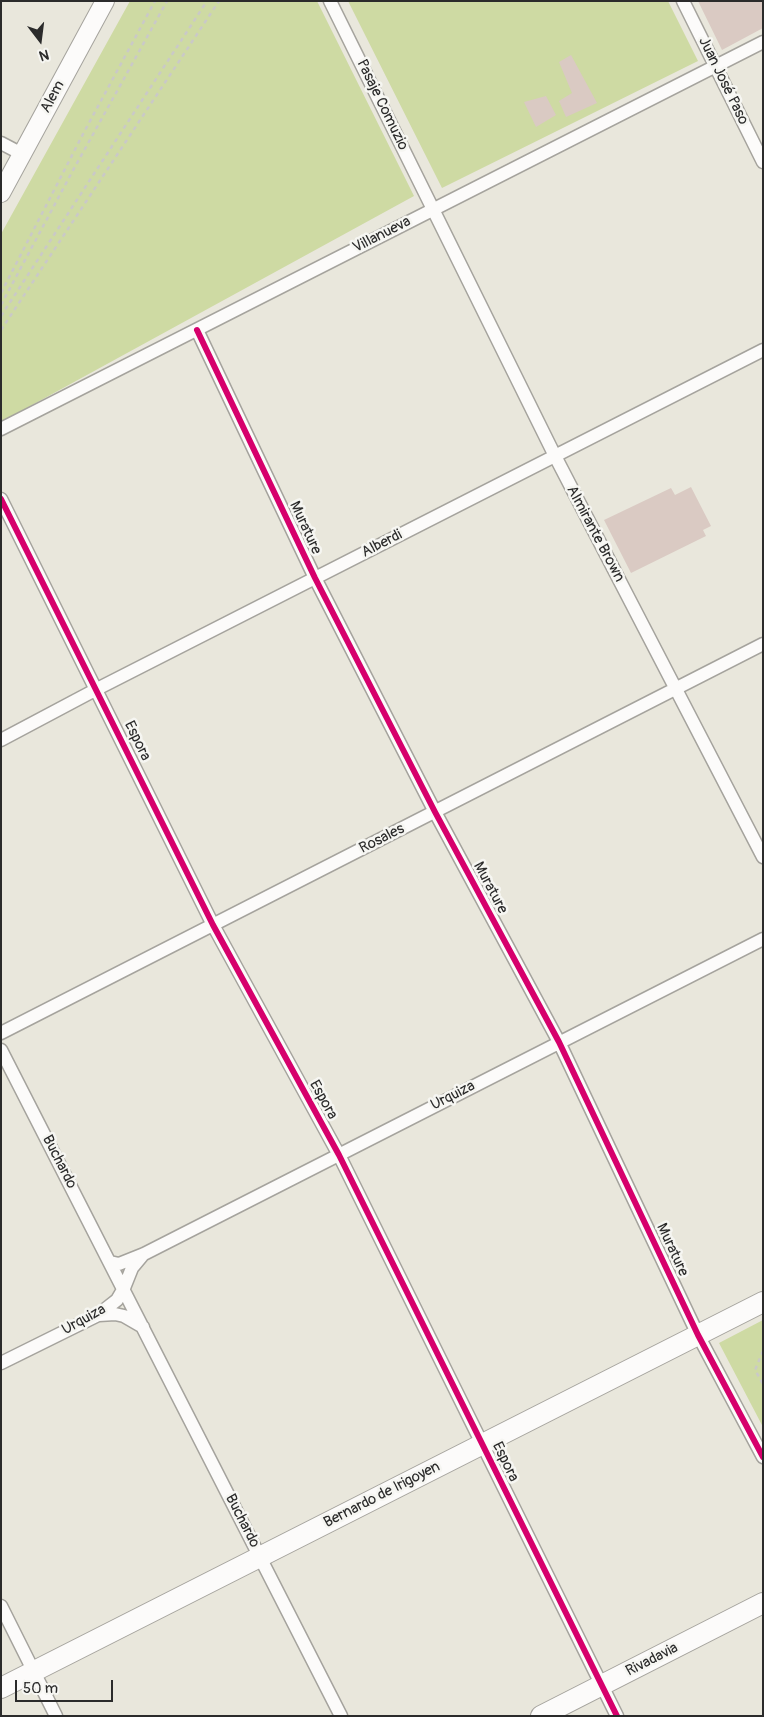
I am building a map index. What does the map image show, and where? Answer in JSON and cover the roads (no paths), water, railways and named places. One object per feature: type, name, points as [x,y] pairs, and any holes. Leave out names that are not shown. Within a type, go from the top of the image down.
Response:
[{"type":"main road","name":"Alem","points":[[1,193],[105,1]]},
{"type":"main road","name":"Bernardo de Irigoyen","points":[[1,1688],[763,1302]]},
{"type":"main road","name":"Rivadavia","points":[[541,1716],[763,1603]]},
{"type":"street","name":"Pasaje Comuzio","points":[[330,1],[433,209]]},
{"type":"street","name":"Juan José Paso","points":[[684,1],[763,162]]},
{"type":"street","name":"Villanueva","points":[[1,429],[763,42]]},
{"type":"street","points":[[1,142],[22,154]]},
{"type":"street","name":"Almirante Brown","points":[[433,209],[555,456],[763,857]]},
{"type":"street","name":"Murature","points":[[197,330],[315,578],[435,812],[559,1042],[698,1335],[763,1457]]},
{"type":"street","name":"Alberdi","points":[[1,740],[97,689],[763,350]]},
{"type":"street","name":"Espora","points":[[1,500],[214,925],[339,1155],[618,1716]]},
{"type":"street","name":"Rosales","points":[[1,1033],[763,644]]},
{"type":"street","name":"Urquiza","points":[[110,1262],[119,1264],[144,1254],[763,939]]},
{"type":"street","name":"Buchardo","points":[[1,1050],[341,1716]]},
{"type":"street","name":"Urquiza","points":[[1,1363],[98,1315],[117,1300],[132,1268],[144,1254]]},
{"type":"street","points":[[98,1315],[115,1314],[124,1316],[143,1327]]},
{"type":"street","points":[[1,1606],[56,1716]]}]
